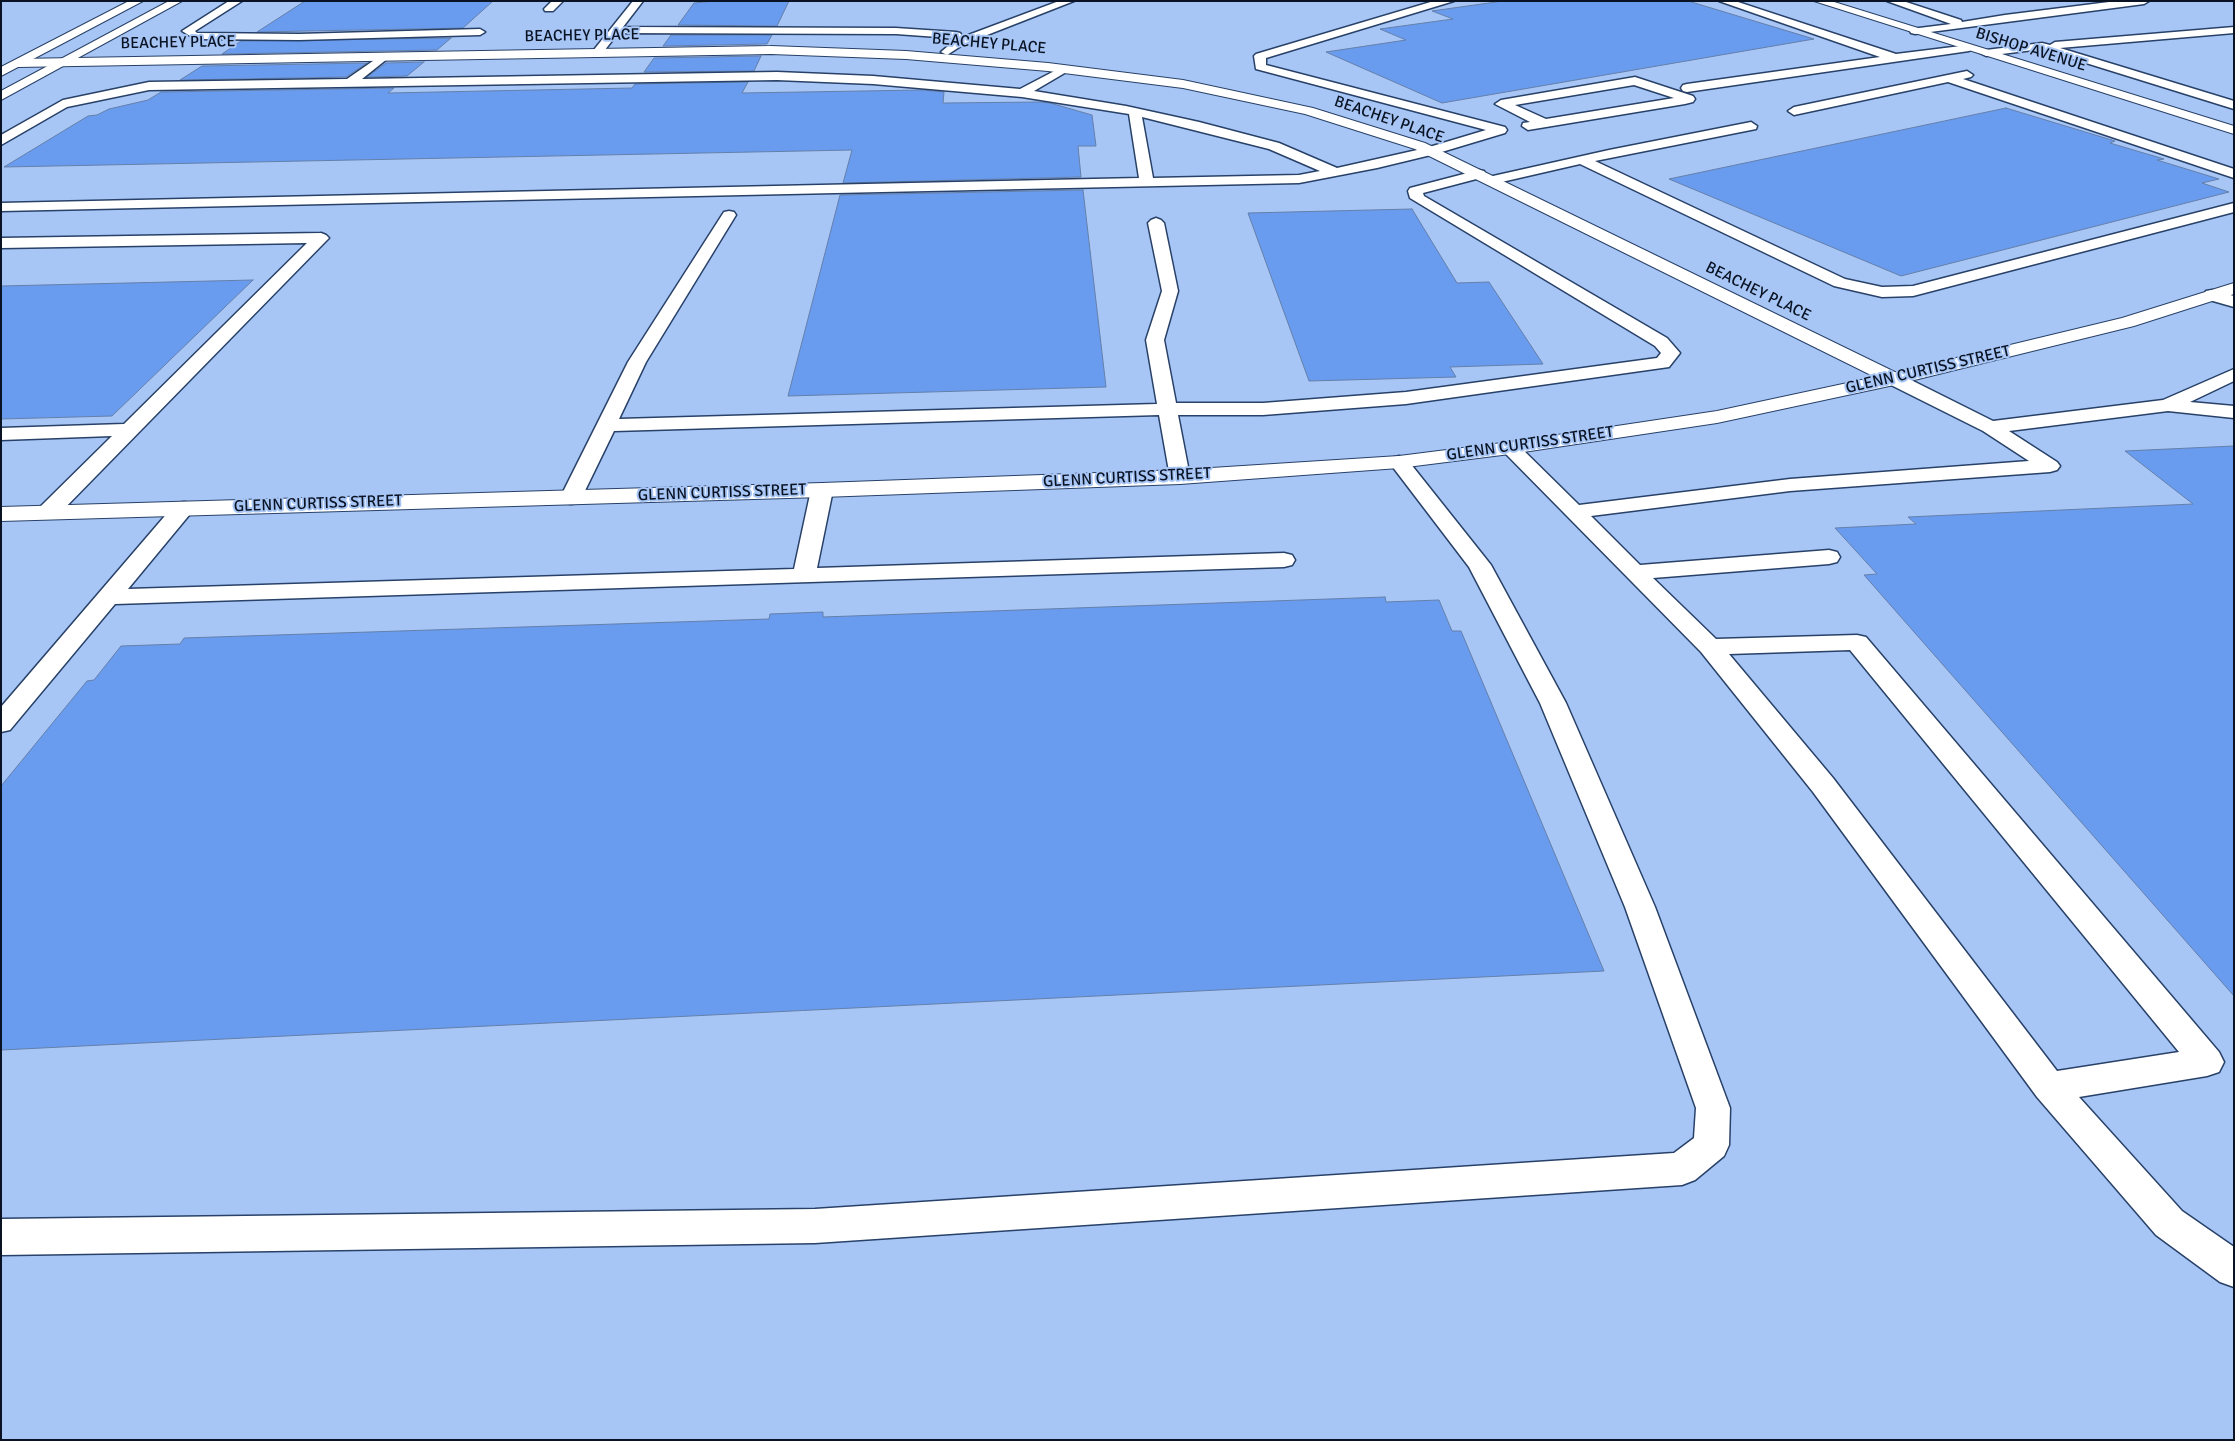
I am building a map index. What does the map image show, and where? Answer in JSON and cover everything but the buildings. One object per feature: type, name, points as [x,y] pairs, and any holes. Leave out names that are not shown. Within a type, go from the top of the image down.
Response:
[{"type":"street","points":[[1,72],[138,1]]},
{"type":"street","points":[[1,96],[177,1]]},
{"type":"street","name":"BISHOP AVENUE","points":[[1819,1],[2234,130]]},
{"type":"street","name":"BEACHEY PLACE","points":[[18,63],[771,50],[941,58],[1064,69],[1183,84],[1308,111],[1430,151],[1894,379]]},
{"type":"street","name":"GLENN CURTISS STREET","points":[[2,515],[48,512],[822,490],[1180,476],[1399,462],[1510,448],[1717,417],[1894,379],[2128,322],[2234,288]]},
{"type":"lane","points":[[237,1],[187,31],[195,36],[289,37],[480,32]]},
{"type":"lane","points":[[550,9],[558,1]]},
{"type":"lane","points":[[597,53],[638,1]]},
{"type":"lane","points":[[941,58],[960,42],[1069,1]]},
{"type":"lane","points":[[1449,1],[1417,8],[1260,56],[1260,67],[1509,128]]},
{"type":"lane","points":[[1724,1],[1895,58]]},
{"type":"lane","points":[[1892,1],[1967,26]]},
{"type":"lane","points":[[1915,31],[1967,26],[2005,18],[2144,1]]},
{"type":"lane","points":[[615,30],[896,31],[956,36],[960,42]]},
{"type":"lane","points":[[1986,53],[2042,46],[2234,30]]},
{"type":"lane","points":[[2042,46],[2234,105]]},
{"type":"lane","points":[[1687,88],[1969,48]]},
{"type":"lane","points":[[350,83],[383,57]]},
{"type":"lane","points":[[1794,111],[2022,64]]},
{"type":"lane","points":[[1022,93],[1064,69]]},
{"type":"lane","points":[[1,141],[63,104],[149,86],[777,76],[874,80],[1022,93],[1134,112],[1194,125],[1274,146],[1335,172]]},
{"type":"lane","points":[[1950,79],[2234,174]]},
{"type":"lane","points":[[1,207],[1299,179],[1430,151],[1509,128],[1546,124],[1689,99],[1635,81],[1501,104],[1546,124]]},
{"type":"lane","points":[[1134,112],[1147,182]]},
{"type":"lane","points":[[606,425],[1168,409],[1262,409],[1406,398],[1663,363],[1671,353],[1661,342],[1417,198],[1415,191],[1751,126]]},
{"type":"lane","points":[[1582,160],[1840,283],[1882,292],[1913,291],[2234,207]]},
{"type":"lane","points":[[571,498],[637,362],[729,215]]},
{"type":"lane","points":[[1156,223],[1170,291],[1155,340],[1180,476]]},
{"type":"lane","points":[[1,243],[321,238],[48,512]]},
{"type":"lane","points":[[2212,295],[2234,302]]},
{"type":"lane","points":[[2167,405],[2234,374]]},
{"type":"lane","points":[[1575,512],[1790,485],[2050,466],[1990,427],[1894,379]]},
{"type":"lane","points":[[1990,427],[2167,405],[2234,412]]},
{"type":"lane","points":[[1,434],[129,430]]},
{"type":"lane","points":[[1510,448],[1710,647],[1823,785],[2049,1087],[2169,1223],[2234,1269]]},
{"type":"lane","points":[[1,1236],[815,1226],[1682,1169],[1711,1145],[1712,1108],[1640,907],[1552,703],[1480,564],[1399,462]]},
{"type":"lane","points":[[804,576],[822,490]]},
{"type":"lane","points":[[1,724],[184,508]]},
{"type":"lane","points":[[1636,572],[1829,557]]},
{"type":"lane","points":[[110,597],[1284,560]]},
{"type":"lane","points":[[1710,647],[1856,642],[2206,1062],[2049,1087]]}]
